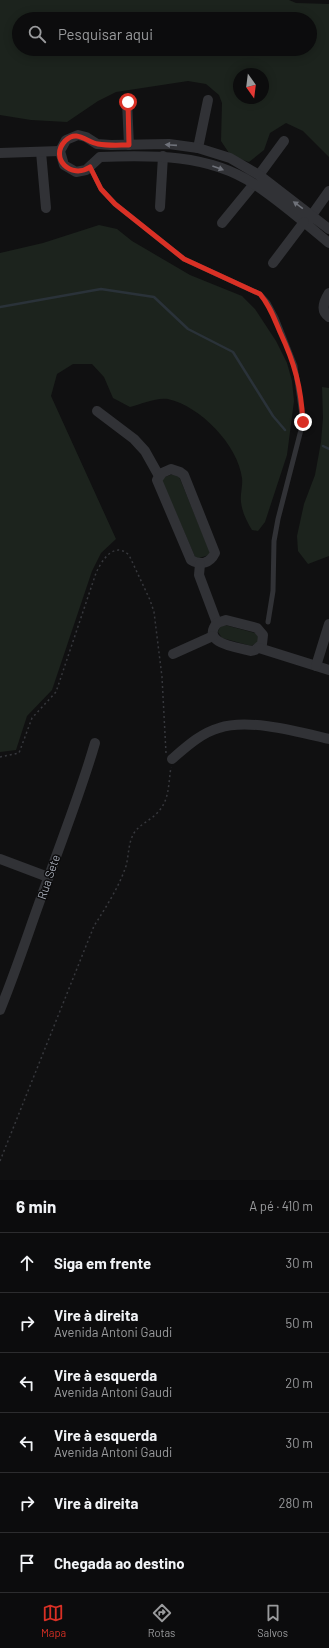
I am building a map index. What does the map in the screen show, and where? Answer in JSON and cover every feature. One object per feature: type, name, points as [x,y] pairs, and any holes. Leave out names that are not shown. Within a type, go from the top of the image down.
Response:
[{"type":"street","points":[[198,148],[208,100]]},
{"type":"street","points":[[128,102],[129,145]]},
{"type":"street","points":[[329,228],[312,215],[256,179],[213,166],[187,159],[163,156],[100,157],[90,167],[76,172],[67,168],[61,161],[60,151],[66,140],[78,135],[86,137],[97,144],[169,144],[198,148],[230,158],[256,179],[329,243]]},
{"type":"street","points":[[222,223],[284,141]]},
{"type":"street","points":[[0,152],[60,151]]},
{"type":"street","points":[[41,152],[46,208]]},
{"type":"street","points":[[160,207],[163,156]]},
{"type":"street","points":[[312,215],[329,191]]},
{"type":"street","points":[[273,263],[304,222]]},
{"type":"street","points":[[329,293],[324,305],[324,313],[329,318]]},
{"type":"street","points":[[98,410],[134,439],[145,451],[159,476]]},
{"type":"street","points":[[171,469],[184,475],[215,552],[210,561],[200,564],[191,560],[157,480],[162,473],[171,469]]},
{"type":"street","points":[[200,564],[199,575],[217,623]]},
{"type":"street","points":[[259,648],[262,644],[263,635],[257,628],[226,620],[217,623],[214,627],[213,636],[219,643],[250,651],[259,648],[329,670]]},
{"type":"street","points":[[316,666],[329,624]]},
{"type":"street","points":[[174,654],[213,636]]},
{"type":"street","points":[[172,759],[207,733],[219,728],[232,726],[256,725],[280,728],[329,739]]},
{"type":"street","name":"Rua Sete","points":[[0,1010],[32,926],[95,743]]},
{"type":"street","points":[[0,859],[48,877]]},
{"type":"lane","points":[[90,167],[101,189],[115,204],[161,241],[196,265],[248,287],[260,294],[268,303],[276,318],[291,355],[295,366],[303,422],[278,519],[274,541],[273,592],[268,622]]},
{"type":"path","points":[[0,757],[8,757],[19,754],[32,718],[56,692],[96,573],[105,556],[115,551],[125,552],[150,600],[154,612],[163,691],[165,751],[172,759],[168,792],[164,805],[156,815],[134,833],[126,866],[112,896],[94,926],[0,1161]]},
{"type":"shaded area","points":[[0,0],[289,0],[296,3],[329,4],[329,157],[303,131],[286,123],[270,133],[264,150],[249,162],[231,156],[221,141],[222,103],[219,95],[206,84],[188,81],[116,92],[98,101],[67,122],[31,120],[0,115]]},
{"type":"shaded area","points":[[99,225],[117,229],[132,241],[190,275],[242,296],[255,309],[276,341],[287,363],[292,381],[294,401],[287,455],[265,522],[258,531],[252,530],[245,517],[242,506],[242,478],[239,465],[225,440],[204,418],[180,403],[168,399],[154,400],[130,407],[113,398],[104,377],[92,364],[73,364],[57,374],[51,396],[116,539],[101,553],[92,571],[52,690],[27,716],[16,750],[0,752],[0,253],[43,243]]},
{"type":"shaded area","points":[[322,387],[329,388],[329,556],[308,564],[298,551],[297,536],[304,504],[315,475],[321,442],[323,418]]},
{"type":"shaded area","points":[[176,473],[178,474],[210,552],[209,555],[196,559],[162,481],[162,478]]},
{"type":"shaded area","points":[[225,625],[255,633],[258,636],[258,642],[251,646],[222,638],[218,632],[220,627]]},
{"type":"waterway","points":[[0,307],[101,289],[154,297],[188,329],[233,352],[273,416],[285,430]]},
{"type":"waterway","points":[[323,446],[329,449]]},
{"type":"route","points":[[128,102],[129,145],[97,144],[86,137],[78,135],[66,140],[63,143],[60,151],[61,161],[67,168],[76,172],[86,170],[90,167],[101,189],[115,204],[184,259],[248,287],[260,294],[268,303],[276,318],[279,330],[295,366],[303,422]]}]
